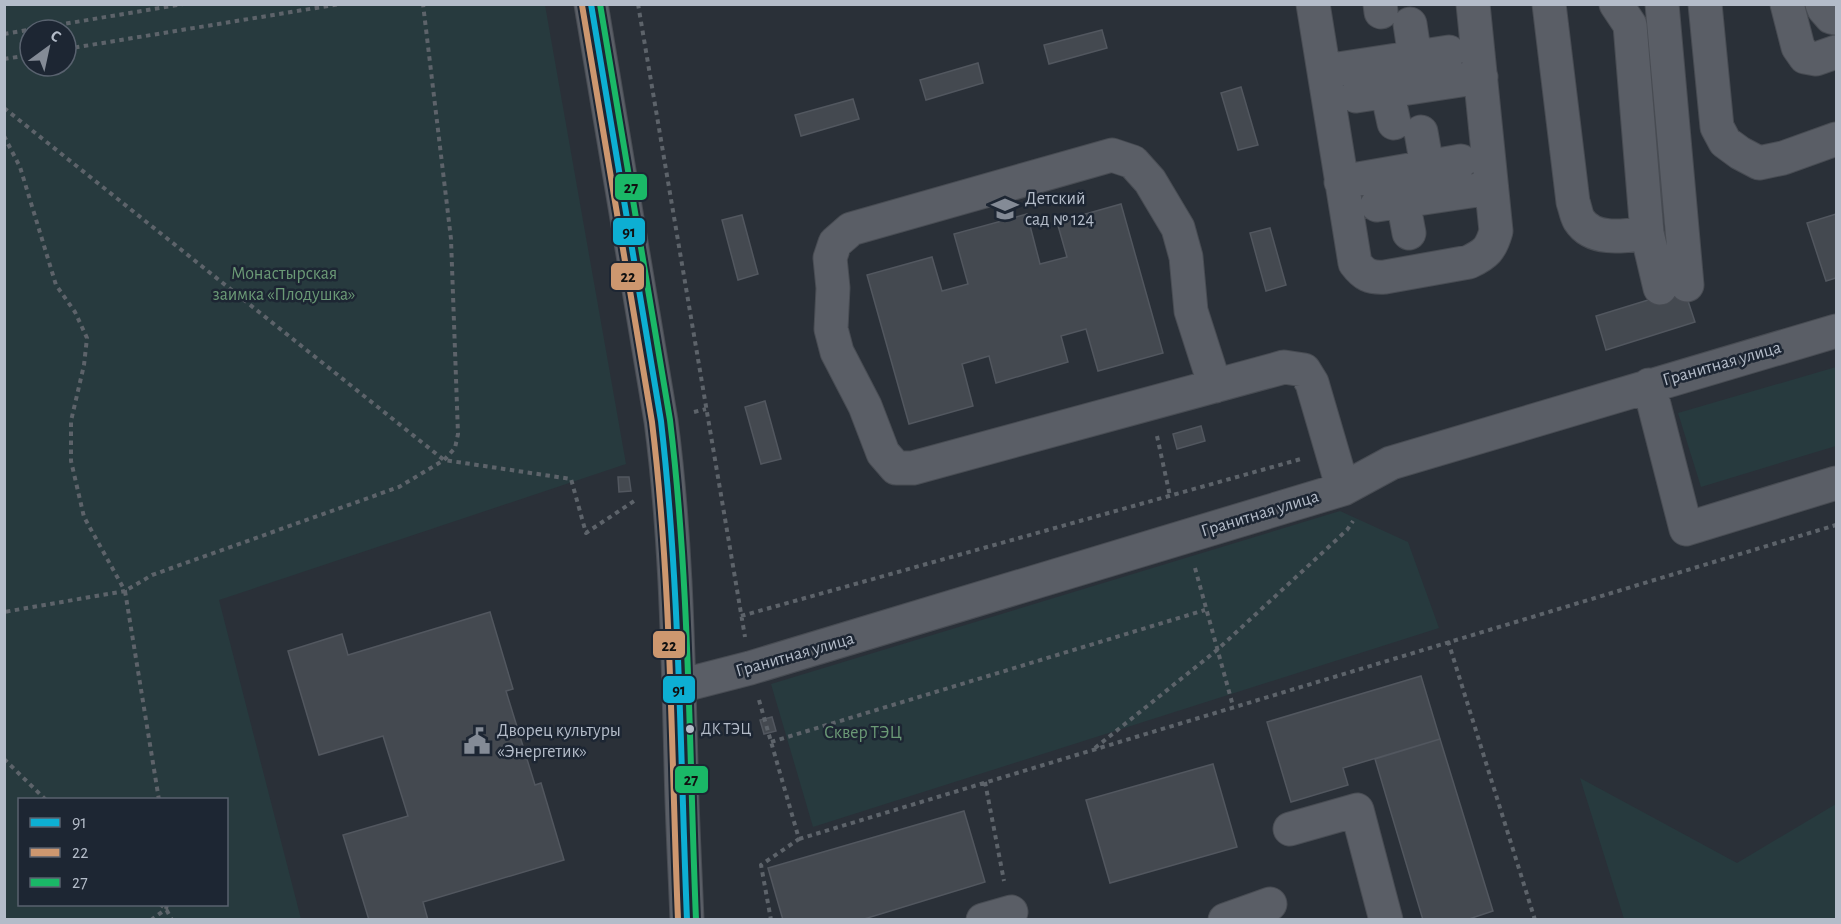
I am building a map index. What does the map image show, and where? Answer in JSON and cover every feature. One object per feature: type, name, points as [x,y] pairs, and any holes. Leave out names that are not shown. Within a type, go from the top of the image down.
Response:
[{"type":"street","points":[[591,4],[661,421],[669,484],[680,686],[687,920]]},
{"type":"street","points":[[1313,4],[1355,263],[1363,273],[1372,278],[1468,262],[1481,256],[1492,246],[1496,231],[1473,4]]},
{"type":"street","points":[[1549,4],[1573,202],[1579,220],[1592,232],[1611,236],[1647,233]]},
{"type":"street","points":[[1616,4],[1629,25],[1647,233],[1673,286],[1662,5]]},
{"type":"street","points":[[1705,4],[1717,127],[1725,142],[1759,163],[1783,158],[1836,139]]},
{"type":"street","points":[[1787,4],[1798,47],[1805,57],[1816,59],[1836,52]]},
{"type":"street","points":[[1822,4],[1831,17],[1836,18]]},
{"type":"street","points":[[1390,13],[1415,57]]},
{"type":"street","points":[[1324,71],[1449,52]]},
{"type":"street","points":[[1427,166],[1407,127],[1371,94],[1481,78]]},
{"type":"street","points":[[1215,386],[1191,311],[1186,257],[1178,228],[1150,181],[1134,162],[1112,155],[851,229],[834,243],[830,258],[833,288],[831,329],[837,352],[865,406],[883,453],[896,468],[913,468],[1150,403],[1215,386],[1284,367],[1304,370],[1312,383],[1343,489]]},
{"type":"street","points":[[1341,182],[1461,160]]},
{"type":"street","points":[[1409,233],[1390,203],[1491,188]]},
{"type":"street","name":"Гранитная улица","points":[[680,686],[750,668],[1343,489],[1391,463],[1836,331]]},
{"type":"street","points":[[1649,386],[1686,529],[1836,483]]},
{"type":"street","points":[[1290,829],[1357,810],[1386,920]]},
{"type":"street","points":[[1225,920],[1270,904]]},
{"type":"path","points":[[4,34],[183,4]]},
{"type":"path","points":[[78,47],[340,4]]},
{"type":"path","points":[[4,612],[125,591],[152,575],[399,487],[444,460],[455,448],[458,434],[451,239],[423,4]]},
{"type":"path","points":[[638,4],[750,668],[799,838]]},
{"type":"path","points":[[4,108],[444,460],[571,479],[583,521]]},
{"type":"path","points":[[4,136],[20,167],[56,285],[75,312],[87,338],[84,365],[71,421],[71,461],[84,517],[125,591],[159,798]]},
{"type":"path","points":[[1150,403],[1170,496]]},
{"type":"path","points":[[741,616],[1333,450]]},
{"type":"path","points":[[1092,750],[1217,650],[1347,530],[1353,520]]},
{"type":"path","points":[[771,920],[761,865],[799,838],[1836,525]]},
{"type":"path","points":[[1186,537],[1233,706]]},
{"type":"path","points":[[771,742],[1206,610]]},
{"type":"path","points":[[1448,641],[1535,920]]},
{"type":"path","points":[[4,759],[44,798]]},
{"type":"path","points":[[985,782],[997,916]]},
{"type":"path","points":[[151,920],[167,907],[172,920]]},
{"type":"green space","name":"Монастырская заимка «Плодушка»","points":[[5,4],[545,5],[626,464],[219,600],[301,919],[5,919]]},
{"type":"green space","points":[[1836,367],[1836,446],[1701,487],[1678,413]]},
{"type":"green space","name":"Сквер ТЭЦ","points":[[1340,511],[1408,542],[1439,628],[813,827],[771,684]]},
{"type":"green space","points":[[1580,778],[1737,863],[1836,804],[1836,919],[1624,919]]},
{"type":"building","points":[[1102,30],[1107,48],[1049,64],[1044,45]]},
{"type":"building","points":[[978,63],[983,83],[926,100],[920,80]]},
{"type":"building","points":[[1241,87],[1258,145],[1238,150],[1221,93]]},
{"type":"building","points":[[853,99],[859,119],[801,136],[795,115]]},
{"type":"building","points":[[1121,204],[1163,353],[1098,371],[1086,329],[1061,336],[1068,362],[996,383],[989,356],[962,364],[973,406],[909,424],[867,275],[932,257],[942,291],[968,284],[954,234],[1027,214],[1040,264],[1067,257],[1057,222]]},
{"type":"building","points":[[1836,214],[1836,278],[1826,281],[1807,223]]},
{"type":"building","points":[[742,215],[758,274],[738,280],[722,220]]},
{"type":"building","points":[[1270,228],[1286,285],[1266,291],[1250,233]]},
{"type":"building","points":[[1684,289],[1695,322],[1606,350],[1596,316]]},
{"type":"building","points":[[765,401],[781,459],[761,464],[745,407]]},
{"type":"building","points":[[1201,426],[1205,441],[1177,449],[1173,434]]},
{"type":"building","points":[[618,477],[629,477],[631,491],[619,492]]},
{"type":"building","points":[[490,612],[513,689],[506,691],[535,785],[541,783],[564,860],[423,902],[428,920],[369,920],[343,835],[408,816],[383,736],[319,755],[288,651],[342,634],[348,655]]},
{"type":"building","points":[[1421,676],[1440,739],[1343,768],[1348,785],[1291,802],[1267,722]]},
{"type":"building","points":[[772,717],[776,731],[764,734],[760,720]]},
{"type":"building","points":[[1440,739],[1493,911],[1466,920],[1423,920],[1375,759]]},
{"type":"building","points":[[1213,764],[1237,847],[1110,883],[1086,800]]},
{"type":"building","points":[[964,811],[985,882],[861,920],[783,920],[768,868]]},
{"type":"transit line","name":"91","points":[[591,4],[661,421],[676,607],[687,920]]},
{"type":"transit line","name":"27","points":[[600,4],[670,420],[677,482],[688,669],[696,920]]},
{"type":"transit line","name":"22","points":[[582,5],[652,422],[659,484],[670,671],[678,920]]},
{"type":"place","name":"Детский сад № 124","points":[[1005,209]]},
{"type":"place","name":"ДК ТЭЦ","points":[[690,729]]},
{"type":"place","name":"Дворец культуры «Энергетик»","points":[[477,741]]}]
